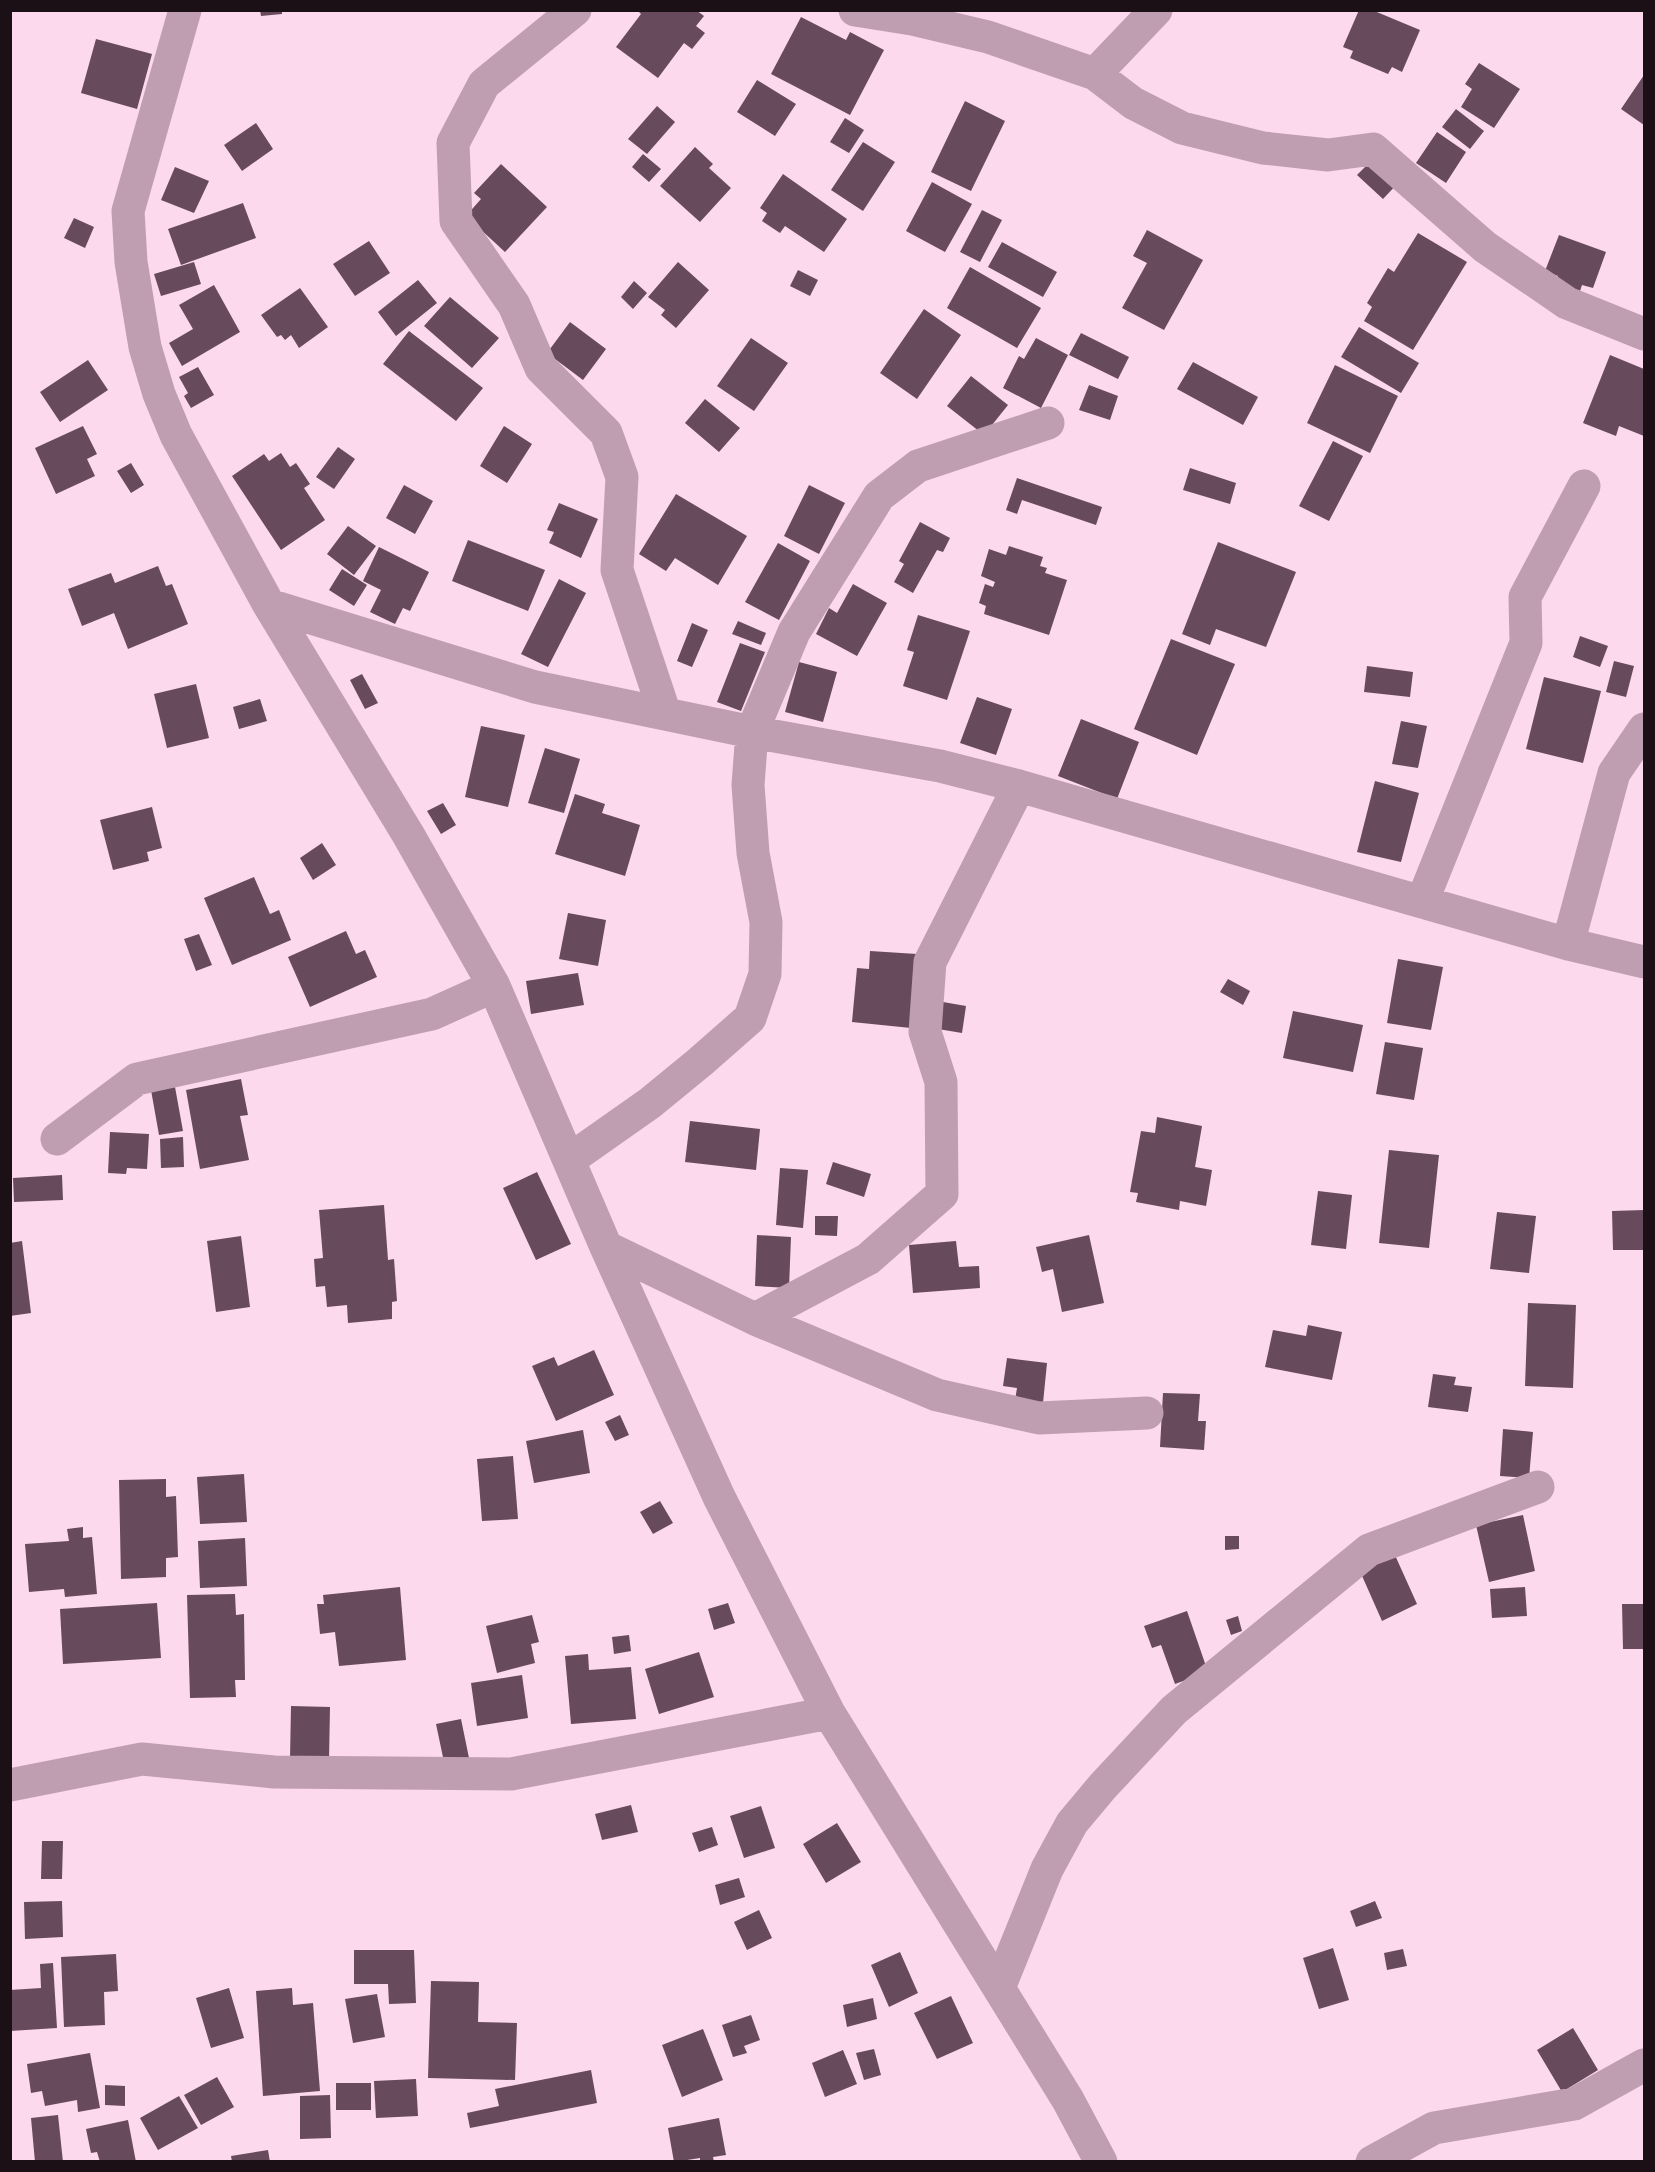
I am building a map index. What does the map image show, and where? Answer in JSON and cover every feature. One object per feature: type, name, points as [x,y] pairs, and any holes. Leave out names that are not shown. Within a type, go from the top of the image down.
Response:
[{"type":"street","points":[[185,10],[128,211],[131,262],[145,347],[159,394],[176,435],[269,605],[409,836],[494,986],[606,1247],[719,1497],[829,1713],[1068,2100],[1101,2162]]},
{"type":"street","points":[[575,10],[484,84],[453,143],[456,221],[514,305],[541,368],[606,433],[622,477],[617,570],[665,714]]},
{"type":"street","points":[[855,10],[988,37],[1095,74],[1132,103],[1182,128],[1263,148],[1317,154],[1328,155],[1373,149],[1485,247],[1567,303],[1644,334]]},
{"type":"street","points":[[1095,74],[1156,10]]},
{"type":"street","points":[[569,1160],[650,1103],[750,1017],[765,974],[766,922],[753,853],[748,785],[752,732],[794,632],[879,496],[918,466],[1048,423]]},
{"type":"street","points":[[1422,902],[1526,643],[1525,597],[1584,486]]},
{"type":"street","points":[[269,605],[535,687],[752,732],[940,766],[1020,786],[1568,944],[1644,962]]},
{"type":"street","points":[[1568,944],[1614,773],[1644,729]]},
{"type":"street","points":[[755,1319],[868,1259],[942,1194],[941,1082],[925,1032],[930,962],[1020,786]]},
{"type":"street","points":[[57,1138],[137,1079],[432,1014],[494,986]]},
{"type":"street","points":[[606,1247],[755,1319],[937,1395],[1039,1418],[1147,1413]]},
{"type":"street","points":[[999,1988],[1047,1869],[1072,1823],[1174,1710],[1369,1550],[1538,1487]]},
{"type":"street","points":[[10,1785],[142,1760],[274,1772],[511,1774],[829,1713]]},
{"type":"street","points":[[1372,2162],[1434,2128],[1574,2104],[1644,2065]]},
{"type":"building","points":[[260,10],[282,10],[282,14],[261,16]]},
{"type":"building","points":[[637,10],[696,10],[704,16],[696,26],[705,33],[692,49],[684,43],[658,78],[616,47],[641,14]]},
{"type":"building","points":[[1359,10],[1372,10],[1420,30],[1402,72],[1392,67],[1388,74],[1350,58],[1353,51],[1343,47]]},
{"type":"building","points":[[801,17],[846,40],[850,32],[884,50],[850,115],[771,74]]},
{"type":"building","points":[[96,39],[152,54],[137,109],[81,93]]},
{"type":"building","points":[[1479,63],[1520,89],[1494,128],[1461,107],[1472,89],[1465,84]]},
{"type":"building","points":[[1644,75],[1644,125],[1621,109]]},
{"type":"building","points":[[757,80],[796,104],[775,136],[737,112]]},
{"type":"building","points":[[965,101],[1005,121],[971,191],[931,172]]},
{"type":"building","points":[[657,106],[675,122],[647,154],[628,139]]},
{"type":"building","points":[[1456,109],[1484,131],[1470,149],[1442,127]]},
{"type":"building","points":[[845,118],[864,130],[849,153],[830,142]]},
{"type":"building","points":[[256,123],[273,149],[242,171],[224,145]]},
{"type":"building","points":[[1437,132],[1466,152],[1446,183],[1416,163]]},
{"type":"building","points":[[863,142],[895,162],[863,211],[831,190]]},
{"type":"building","points":[[695,147],[713,164],[709,168],[731,188],[700,222],[660,186]]},
{"type":"building","points":[[643,154],[661,169],[649,182],[632,167]]},
{"type":"building","points":[[1373,159],[1399,182],[1383,199],[1357,175]]},
{"type":"building","points":[[501,164],[547,207],[505,252],[466,216],[481,199],[474,193]]},
{"type":"building","points":[[175,167],[209,181],[194,213],[161,200]]},
{"type":"building","points":[[783,174],[847,219],[824,252],[785,226],[780,233],[762,221],[767,213],[760,208]]},
{"type":"building","points":[[932,182],[972,204],[945,252],[906,231]]},
{"type":"building","points":[[243,203],[256,238],[181,265],[168,229]]},
{"type":"building","points":[[982,210],[1002,220],[980,262],[960,252]]},
{"type":"building","points":[[74,218],[94,227],[85,248],[64,238]]},
{"type":"building","points":[[1147,230],[1203,260],[1164,330],[1122,308],[1147,263],[1133,256]]},
{"type":"building","points":[[1418,233],[1467,262],[1413,350],[1364,321],[1372,307],[1367,303],[1388,268],[1394,272]]},
{"type":"building","points":[[1559,235],[1606,252],[1593,288],[1582,285],[1580,291],[1556,282],[1558,276],[1545,271]]},
{"type":"building","points":[[369,241],[390,273],[355,296],[333,264]]},
{"type":"building","points":[[1002,242],[1057,272],[1043,297],[988,267]]},
{"type":"building","points":[[194,262],[201,284],[161,296],[154,274]]},
{"type":"building","points":[[678,262],[709,290],[676,328],[661,315],[665,310],[648,297]]},
{"type":"building","points":[[970,267],[1041,308],[1017,348],[947,308]]},
{"type":"building","points":[[798,270],[818,280],[810,296],[790,286]]},
{"type":"building","points":[[418,280],[437,303],[396,336],[378,312]]},
{"type":"building","points":[[634,281],[647,293],[633,309],[621,297]]},
{"type":"building","points":[[214,285],[240,332],[182,366],[169,343],[193,329],[179,305]]},
{"type":"building","points":[[300,288],[328,327],[299,348],[291,335],[285,340],[281,335],[277,337],[261,315]]},
{"type":"building","points":[[450,297],[499,338],[472,368],[424,326]]},
{"type":"building","points":[[924,309],[961,335],[917,399],[880,373]]},
{"type":"building","points":[[570,322],[606,349],[583,380],[547,353]]},
{"type":"building","points":[[1359,327],[1419,363],[1401,393],[1341,357]]},
{"type":"building","points":[[409,331],[483,388],[456,421],[383,364]]},
{"type":"building","points":[[1081,333],[1129,357],[1118,379],[1069,355]]},
{"type":"building","points":[[751,338],[788,363],[754,411],[717,386]]},
{"type":"building","points":[[1036,338],[1068,355],[1041,408],[1003,388],[1019,356],[1024,359]]},
{"type":"building","points":[[1610,355],[1644,369],[1644,436],[1619,426],[1616,436],[1583,423]]},
{"type":"building","points":[[88,360],[108,390],[60,422],[40,392]]},
{"type":"building","points":[[1193,362],[1258,397],[1243,425],[1177,389]]},
{"type":"building","points":[[1335,365],[1398,396],[1370,453],[1307,423]]},
{"type":"building","points":[[198,367],[214,395],[191,408],[184,396],[188,393],[179,377]]},
{"type":"building","points":[[971,376],[1008,405],[984,435],[947,406]]},
{"type":"building","points":[[1089,385],[1118,396],[1110,420],[1079,410]]},
{"type":"building","points":[[705,399],[740,428],[719,452],[685,423]]},
{"type":"building","points":[[83,426],[97,454],[87,459],[95,476],[56,494],[35,448]]},
{"type":"building","points":[[504,426],[532,444],[507,483],[480,466]]},
{"type":"building","points":[[1333,441],[1363,456],[1329,521],[1299,506]]},
{"type":"building","points":[[338,447],[355,459],[334,489],[316,477]]},
{"type":"building","points":[[281,453],[290,467],[296,463],[310,484],[304,488],[325,520],[281,550],[232,476],[264,454],[269,461]]},
{"type":"building","points":[[131,463],[144,485],[131,493],[117,471]]},
{"type":"building","points":[[1190,468],[1236,483],[1230,504],[1183,490]]},
{"type":"building","points":[[1017,478],[1102,507],[1096,525],[1022,500],[1017,514],[1006,510]]},
{"type":"building","points":[[404,485],[433,501],[415,534],[386,518]]},
{"type":"building","points":[[809,485],[845,503],[819,554],[784,536]]},
{"type":"building","points":[[676,494],[747,536],[718,585],[675,558],[666,571],[639,554]]},
{"type":"building","points":[[559,503],[598,519],[581,558],[549,543],[554,532],[547,530]]},
{"type":"building","points":[[920,522],[950,538],[943,552],[937,550],[913,593],[894,582],[904,564],[899,561]]},
{"type":"building","points":[[348,526],[376,546],[354,575],[327,554]]},
{"type":"building","points":[[468,540],[545,570],[528,611],[452,581]]},
{"type":"building","points":[[1218,542],[1296,572],[1266,647],[1216,629],[1210,645],[1182,634]]},
{"type":"building","points":[[778,543],[810,561],[779,620],[745,602]]},
{"type":"building","points":[[1009,546],[1043,557],[1040,566],[1047,568],[1045,573],[1067,580],[1049,635],[984,614],[986,606],[979,603],[985,584],[993,587],[995,582],[981,576],[989,549],[1006,555]]},
{"type":"building","points":[[379,547],[429,572],[410,611],[403,608],[395,624],[370,612],[381,590],[363,581]]},
{"type":"building","points":[[158,566],[166,586],[172,584],[188,624],[128,649],[114,613],[82,626],[68,589],[111,573],[115,583]]},
{"type":"building","points":[[342,569],[367,585],[354,606],[329,590]]},
{"type":"building","points":[[559,579],[586,593],[548,667],[521,654]]},
{"type":"building","points":[[853,584],[887,603],[857,656],[816,634],[829,608],[837,613]]},
{"type":"building","points":[[918,615],[970,631],[947,700],[903,686],[914,652],[907,650]]},
{"type":"building","points":[[738,621],[766,633],[761,645],[732,634]]},
{"type":"building","points":[[692,623],[708,630],[692,667],[677,661]]},
{"type":"building","points":[[1580,636],[1608,646],[1600,667],[1573,657]]},
{"type":"building","points":[[1171,639],[1235,664],[1197,755],[1134,729]]},
{"type":"building","points":[[740,643],[765,652],[741,711],[717,702]]},
{"type":"building","points":[[1614,661],[1634,666],[1626,697],[1606,692]]},
{"type":"building","points":[[799,662],[837,672],[823,722],[785,712]]},
{"type":"building","points":[[1367,666],[1413,672],[1410,697],[1364,692]]},
{"type":"building","points":[[362,674],[378,703],[365,709],[350,680]]},
{"type":"building","points":[[1544,677],[1601,691],[1583,763],[1526,749]]},
{"type":"building","points":[[196,684],[209,738],[167,748],[154,694]]},
{"type":"building","points":[[977,697],[1012,709],[996,755],[960,743]]},
{"type":"building","points":[[260,699],[267,721],[239,729],[233,707]]},
{"type":"building","points":[[1081,719],[1139,742],[1117,799],[1058,776]]},
{"type":"building","points":[[1401,721],[1427,726],[1418,768],[1392,764]]},
{"type":"building","points":[[481,726],[525,735],[508,807],[465,797]]},
{"type":"building","points":[[545,748],[580,759],[564,813],[528,803]]},
{"type":"building","points":[[1375,781],[1419,793],[1401,862],[1357,852]]},
{"type":"building","points":[[575,794],[605,804],[602,813],[640,825],[625,876],[555,854]]},
{"type":"building","points":[[443,803],[456,825],[441,834],[427,811]]},
{"type":"building","points":[[152,807],[162,848],[147,852],[149,861],[113,870],[100,820]]},
{"type":"building","points":[[322,843],[336,865],[313,880],[300,858]]},
{"type":"building","points":[[254,877],[270,914],[279,910],[291,940],[232,965],[204,898]]},
{"type":"building","points":[[568,913],[606,920],[598,966],[559,959]]},
{"type":"building","points":[[346,931],[356,954],[365,950],[377,977],[310,1007],[288,957]]},
{"type":"building","points":[[199,934],[212,965],[196,971],[184,939]]},
{"type":"building","points":[[870,951],[917,954],[911,1028],[852,1022],[857,968],[869,969]]},
{"type":"building","points":[[1398,959],[1443,967],[1431,1030],[1387,1023]]},
{"type":"building","points":[[578,973],[584,1005],[531,1014],[526,981]]},
{"type":"building","points":[[1228,979],[1250,991],[1243,1005],[1220,992]]},
{"type":"building","points":[[943,1002],[966,1006],[962,1033],[938,1029]]},
{"type":"building","points":[[1293,1011],[1363,1025],[1353,1072],[1283,1058]]},
{"type":"building","points":[[1385,1042],[1423,1048],[1414,1100],[1376,1094]]},
{"type":"building","points":[[241,1079],[248,1115],[240,1116],[249,1160],[200,1169],[186,1090]]},
{"type":"building","points":[[175,1087],[183,1131],[159,1135],[151,1090]]},
{"type":"building","points":[[1157,1117],[1202,1126],[1195,1167],[1212,1170],[1206,1206],[1180,1201],[1179,1210],[1136,1202],[1138,1193],[1130,1192],[1141,1131],[1155,1133]]},
{"type":"building","points":[[690,1121],[760,1129],[756,1170],[685,1162]]},
{"type":"building","points":[[110,1132],[149,1134],[147,1169],[127,1168],[126,1174],[108,1173]]},
{"type":"building","points":[[183,1137],[184,1167],[161,1168],[160,1139]]},
{"type":"building","points":[[1389,1150],[1439,1155],[1429,1248],[1379,1243]]},
{"type":"building","points":[[833,1162],[871,1174],[864,1197],[826,1184]]},
{"type":"building","points":[[780,1168],[808,1170],[803,1228],[776,1225]]},
{"type":"building","points":[[537,1172],[571,1244],[536,1260],[503,1188]]},
{"type":"building","points":[[62,1175],[63,1200],[14,1202],[13,1178]]},
{"type":"building","points":[[1318,1191],[1352,1195],[1346,1249],[1311,1245]]},
{"type":"building","points":[[384,1205],[388,1260],[394,1259],[397,1301],[392,1302],[392,1319],[348,1323],[347,1305],[327,1307],[325,1286],[316,1287],[314,1259],[323,1258],[319,1210]]},
{"type":"building","points":[[1644,1210],[1644,1250],[1613,1250],[1612,1211]]},
{"type":"building","points":[[1497,1212],[1536,1216],[1529,1273],[1490,1269]]},
{"type":"building","points":[[815,1216],[838,1216],[837,1236],[815,1235]]},
{"type":"building","points":[[757,1235],[791,1237],[789,1288],[755,1286]]},
{"type":"building","points":[[1089,1235],[1104,1303],[1062,1312],[1053,1269],[1042,1272],[1036,1247]]},
{"type":"building","points":[[241,1236],[250,1307],[216,1312],[207,1241]]},
{"type":"building","points":[[22,1241],[31,1313],[10,1316],[10,1243]]},
{"type":"building","points":[[956,1241],[959,1267],[979,1266],[980,1288],[913,1293],[909,1245]]},
{"type":"building","points":[[1528,1303],[1576,1305],[1573,1388],[1525,1386]]},
{"type":"building","points":[[1308,1325],[1342,1332],[1332,1380],[1265,1367],[1273,1330],[1306,1336]]},
{"type":"building","points":[[594,1350],[614,1395],[556,1421],[532,1366],[554,1357],[558,1366]]},
{"type":"building","points":[[1007,1358],[1047,1363],[1043,1403],[1015,1400],[1017,1388],[1003,1386]]},
{"type":"building","points":[[1433,1374],[1456,1377],[1454,1385],[1472,1387],[1468,1412],[1428,1407]]},
{"type":"building","points":[[1163,1393],[1200,1394],[1198,1421],[1206,1421],[1204,1450],[1160,1447]]},
{"type":"building","points":[[620,1415],[629,1435],[615,1441],[605,1422]]},
{"type":"building","points":[[1503,1429],[1533,1432],[1529,1478],[1500,1476]]},
{"type":"building","points":[[583,1430],[590,1473],[534,1483],[526,1441]]},
{"type":"building","points":[[513,1456],[518,1519],[482,1521],[477,1459]]},
{"type":"building","points":[[244,1474],[247,1522],[200,1524],[197,1477]]},
{"type":"building","points":[[166,1479],[166,1497],[176,1496],[178,1557],[166,1558],[166,1577],[121,1579],[119,1480]]},
{"type":"building","points":[[660,1501],[673,1523],[653,1534],[640,1512]]},
{"type":"building","points":[[1523,1515],[1535,1571],[1489,1582],[1476,1525]]},
{"type":"building","points":[[83,1527],[83,1538],[92,1537],[97,1594],[65,1597],[64,1589],[29,1592],[25,1544],[69,1541],[67,1529]]},
{"type":"building","points":[[1225,1536],[1239,1536],[1239,1549],[1225,1550]]},
{"type":"building","points":[[245,1538],[247,1586],[200,1588],[198,1541]]},
{"type":"building","points":[[1394,1553],[1417,1604],[1382,1621],[1359,1569]]},
{"type":"building","points":[[400,1587],[406,1660],[339,1666],[335,1632],[320,1634],[317,1604],[324,1604],[323,1595]]},
{"type":"building","points":[[1525,1587],[1527,1616],[1492,1618],[1490,1589]]},
{"type":"building","points":[[235,1594],[236,1615],[244,1614],[245,1680],[235,1680],[236,1697],[190,1698],[187,1595]]},
{"type":"building","points":[[157,1603],[161,1658],[63,1664],[60,1609]]},
{"type":"building","points":[[728,1603],[735,1623],[714,1630],[708,1609]]},
{"type":"building","points":[[1622,1604],[1644,1604],[1644,1649],[1623,1649]]},
{"type":"building","points":[[1187,1611],[1208,1672],[1175,1684],[1161,1645],[1152,1648],[1144,1626]]},
{"type":"building","points":[[532,1615],[539,1642],[531,1644],[535,1663],[497,1673],[486,1626]]},
{"type":"building","points":[[1238,1616],[1242,1631],[1231,1635],[1226,1620]]},
{"type":"building","points":[[629,1635],[631,1651],[614,1654],[612,1637]]},
{"type":"building","points":[[699,1652],[714,1697],[659,1714],[645,1669]]},
{"type":"building","points":[[588,1654],[589,1670],[631,1667],[636,1719],[571,1724],[565,1656]]},
{"type":"building","points":[[522,1675],[528,1718],[477,1726],[471,1683]]},
{"type":"building","points":[[291,1706],[330,1707],[329,1760],[290,1759]]},
{"type":"building","points":[[461,1719],[469,1758],[444,1762],[436,1724]]},
{"type":"building","points":[[631,1805],[638,1832],[602,1840],[595,1814]]},
{"type":"building","points":[[761,1806],[775,1848],[744,1858],[730,1816]]},
{"type":"building","points":[[837,1823],[861,1862],[826,1883],[803,1844]]},
{"type":"building","points":[[712,1827],[718,1845],[699,1852],[692,1833]]},
{"type":"building","points":[[42,1841],[63,1841],[62,1879],[41,1879]]},
{"type":"building","points":[[739,1878],[745,1897],[720,1905],[715,1885]]},
{"type":"building","points":[[62,1901],[63,1937],[25,1939],[24,1902]]},
{"type":"building","points":[[1375,1901],[1382,1918],[1356,1927],[1350,1911]]},
{"type":"building","points":[[759,1910],[772,1938],[747,1950],[734,1922]]},
{"type":"building","points":[[1333,1948],[1349,2000],[1319,2009],[1303,1958]]},
{"type":"building","points":[[1403,1949],[1407,1966],[1387,1970],[1384,1953]]},
{"type":"building","points":[[354,1950],[414,1950],[416,2003],[389,2004],[388,1984],[354,1984]]},
{"type":"building","points":[[900,1952],[918,1993],[889,2007],[871,1965]]},
{"type":"building","points":[[116,1954],[118,1991],[104,1992],[105,2025],[64,2027],[61,1957]]},
{"type":"building","points":[[53,1963],[57,2028],[10,2031],[10,1990],[41,1988],[40,1964]]},
{"type":"building","points":[[431,1981],[479,1982],[478,2022],[517,2023],[515,2080],[428,2078]]},
{"type":"building","points":[[229,1988],[244,2038],[211,2048],[196,1998]]},
{"type":"building","points":[[292,1988],[293,2005],[313,2003],[320,2091],[263,2096],[256,1991]]},
{"type":"building","points":[[377,1994],[385,2037],[353,2043],[345,1999]]},
{"type":"building","points":[[951,1996],[973,2043],[937,2059],[914,2013]]},
{"type":"building","points":[[873,1998],[877,2019],[847,2027],[843,2005]]},
{"type":"building","points":[[751,2015],[760,2040],[744,2046],[747,2053],[733,2057],[722,2025]]},
{"type":"building","points":[[1573,2028],[1598,2070],[1562,2092],[1537,2050]]},
{"type":"building","points":[[703,2029],[723,2080],[682,2097],[662,2045]]},
{"type":"building","points":[[874,2049],[881,2075],[864,2080],[856,2053]]},
{"type":"building","points":[[843,2050],[857,2084],[825,2097],[812,2063]]},
{"type":"building","points":[[90,2053],[100,2108],[78,2112],[77,2100],[45,2106],[42,2091],[31,2093],[27,2064]]},
{"type":"building","points":[[591,2070],[597,2103],[470,2128],[467,2113],[499,2106],[495,2089]]},
{"type":"building","points":[[217,2077],[234,2107],[201,2125],[184,2095]]},
{"type":"building","points":[[416,2079],[418,2116],[376,2118],[374,2081]]},
{"type":"building","points":[[336,2083],[371,2083],[371,2110],[336,2110]]},
{"type":"building","points":[[105,2085],[125,2086],[125,2106],[105,2105]]},
{"type":"building","points":[[330,2095],[331,2138],[300,2139],[300,2096]]},
{"type":"building","points":[[179,2096],[198,2128],[158,2150],[140,2118]]},
{"type":"building","points":[[58,2115],[63,2162],[35,2162],[31,2118]]},
{"type":"building","points":[[719,2118],[726,2155],[713,2157],[714,2162],[700,2162],[700,2158],[674,2162],[668,2128]]},
{"type":"building","points":[[128,2120],[136,2162],[100,2162],[97,2152],[91,2153],[86,2129]]},
{"type":"building","points":[[268,2150],[270,2162],[232,2162],[231,2156]]}]
